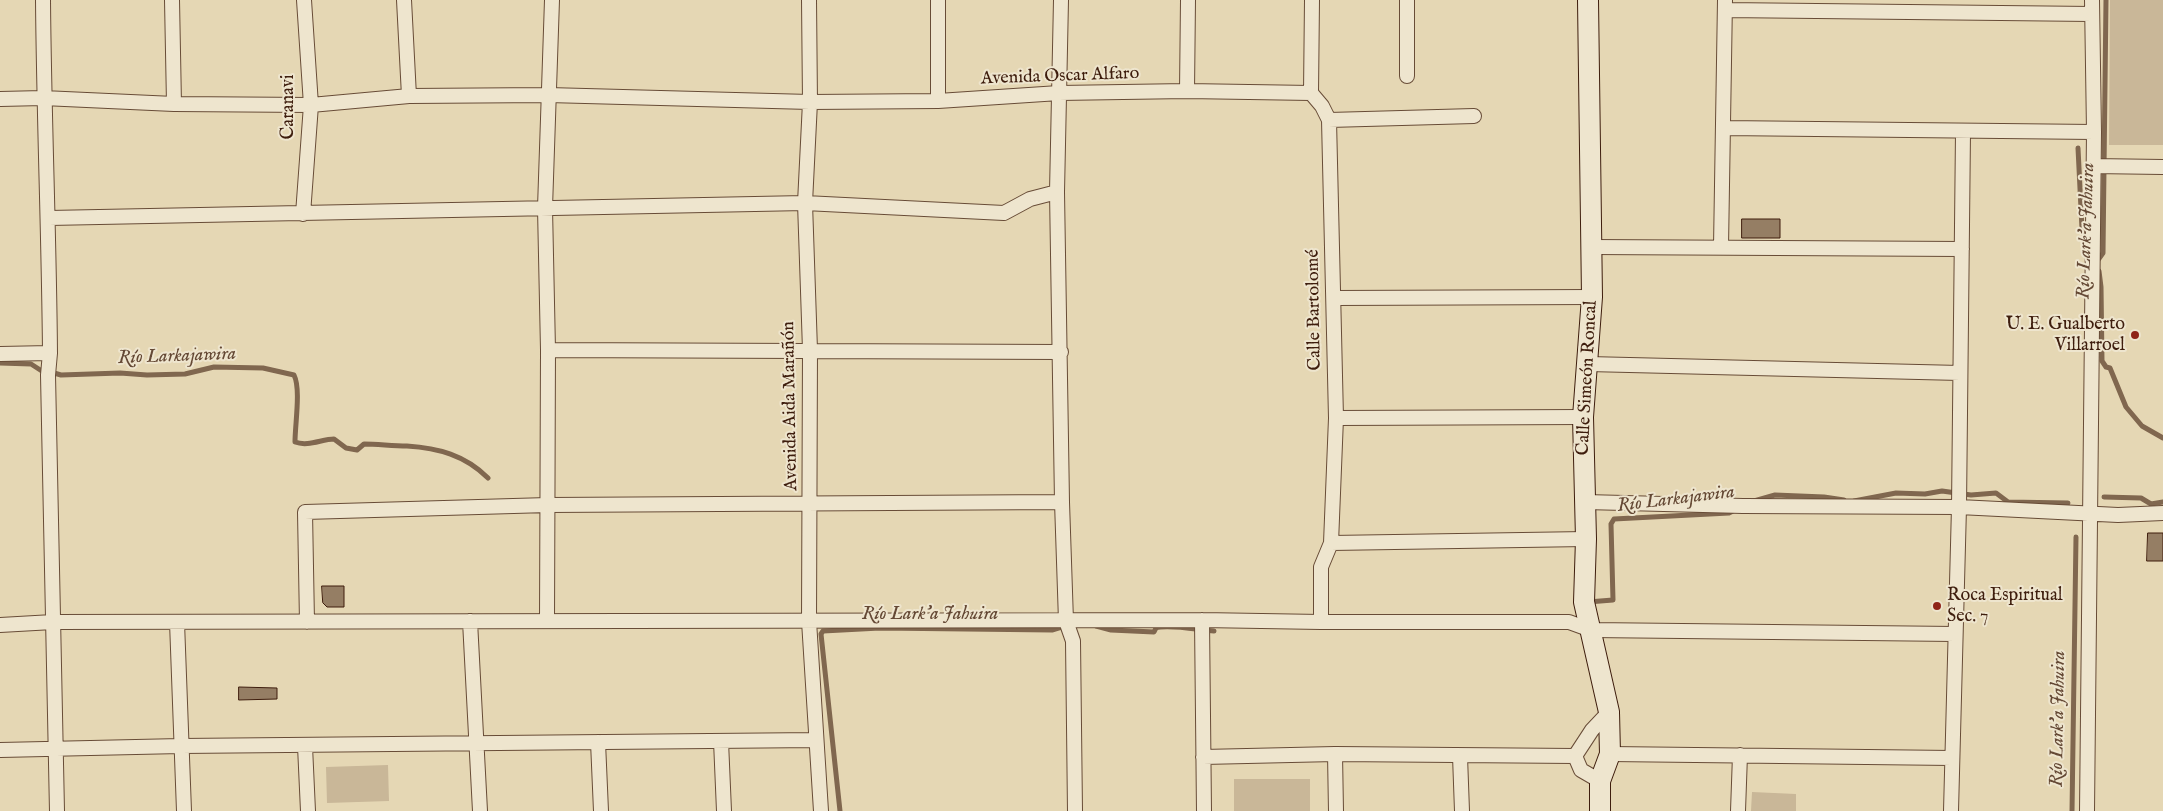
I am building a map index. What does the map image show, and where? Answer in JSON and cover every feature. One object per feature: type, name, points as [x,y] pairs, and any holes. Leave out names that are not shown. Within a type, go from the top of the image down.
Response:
[{"type":"street","points":[[43,0],[43,98],[49,218],[50,354],[48,375],[57,811]]},
{"type":"street","points":[[172,0],[174,104]]},
{"type":"street","name":"Caranavi","points":[[303,214],[311,105],[304,0]]},
{"type":"street","points":[[404,0],[409,96]]},
{"type":"street","points":[[547,620],[548,350],[545,208],[552,0]]},
{"type":"street","name":"Avenida Aida Marañón","points":[[809,0],[810,102],[805,203],[810,350],[809,621],[821,811]]},
{"type":"street","points":[[938,0],[938,101]]},
{"type":"street","points":[[1061,0],[1058,192],[1062,502],[1066,621],[1072,641],[1074,811]]},
{"type":"street","points":[[1187,91],[1188,0]]},
{"type":"street","points":[[1312,0],[1311,93],[1322,106],[1329,120],[1474,116]]},
{"type":"street","points":[[1407,0],[1407,76]]},
{"type":"street","name":"Calle Simeón Roncal","points":[[1588,0],[1592,297],[1583,417],[1586,539],[1584,602],[1610,712],[1610,754],[1600,781],[1600,811]]},
{"type":"street","points":[[1721,247],[1725,5],[2092,7],[2094,132],[2087,811]]},
{"type":"street","name":"Avenida Oscar Alfaro","points":[[0,99],[43,98],[174,104],[311,105],[409,96],[548,95],[810,102],[938,101],[1059,93],[1187,91],[1311,93]]},
{"type":"street","name":"Calle Bartolomé","points":[[1321,622],[1321,567],[1331,543],[1336,418],[1329,120]]},
{"type":"street","points":[[1724,128],[2094,132]]},
{"type":"street","points":[[1951,811],[1959,508],[1963,132]]},
{"type":"street","points":[[2093,166],[2163,167]]},
{"type":"street","points":[[49,218],[805,203],[1004,213],[1030,199],[1058,192]]},
{"type":"street","points":[[1591,247],[1962,248]]},
{"type":"street","points":[[1334,298],[1592,297]]},
{"type":"street","points":[[548,350],[1061,352]]},
{"type":"street","points":[[0,354],[50,354]]},
{"type":"street","points":[[1588,364],[1960,373]]},
{"type":"street","points":[[1336,418],[1583,417]]},
{"type":"street","points":[[307,622],[305,512],[548,505],[1062,502]]},
{"type":"street","points":[[1585,502],[1959,508],[2090,512],[2118,515],[2163,513]]},
{"type":"street","points":[[1331,543],[1586,539]]},
{"type":"street","points":[[0,625],[53,622],[1202,620],[1569,622],[1591,630],[1955,634]]},
{"type":"street","points":[[1202,620],[1204,811]]},
{"type":"street","points":[[470,621],[480,811]]},
{"type":"street","points":[[177,622],[184,811]]},
{"type":"street","points":[[1575,756],[1592,730],[1610,712]]},
{"type":"street","points":[[0,750],[181,746],[816,740]]},
{"type":"street","points":[[722,741],[724,811]]},
{"type":"street","points":[[598,742],[601,811]]},
{"type":"street","points":[[305,746],[308,811]]},
{"type":"street","points":[[1203,757],[1335,754],[1575,756]]},
{"type":"street","points":[[1335,754],[1336,811]]},
{"type":"street","points":[[1610,754],[1952,758]]},
{"type":"street","points":[[1738,811],[1740,755]]},
{"type":"street","points":[[1460,756],[1462,811]]},
{"type":"street","points":[[1575,756],[1581,770],[1600,781]]},
{"type":"shaded area","points":[[2110,0],[2163,0],[2163,145],[2109,145]]},
{"type":"shaded area","points":[[388,765],[389,801],[327,803],[326,767]]},
{"type":"shaded area","points":[[1234,779],[1310,779],[1310,811],[1234,811]]},
{"type":"shaded area","points":[[1752,792],[1796,794],[1796,811],[1751,811]]},
{"type":"building","points":[[1742,219],[1780,219],[1780,238],[1742,238]]},
{"type":"building","points":[[2148,533],[2163,533],[2163,561],[2147,561]]},
{"type":"building","points":[[322,586],[344,586],[344,607],[327,607],[323,603]]},
{"type":"building","points":[[239,687],[277,688],[277,699],[239,700]]},
{"type":"waterway","name":"Río Lark’a Jahuira","points":[[2098,260],[2103,253],[2106,0]]},
{"type":"waterway","name":"Río Larkajawira","points":[[2078,148],[2082,229],[2085,237]]},
{"type":"waterway","name":"Río Lark’a Jahuira","points":[[2099,271],[2102,361],[2106,367],[2110,368],[2126,407],[2142,426],[2163,438]]},
{"type":"waterway","name":"Río Larkajawira","points":[[0,363],[31,364],[48,375],[54,373],[61,375],[120,373],[147,375],[185,374],[214,367],[263,368],[294,375],[297,389],[295,442],[305,444],[334,439],[346,448],[357,450],[364,444],[430,449],[460,458],[488,478]]},
{"type":"waterway","name":"Río Larkajawira","points":[[1854,501],[1896,493],[1925,494],[1942,491],[1971,495],[1996,493],[2008,502],[2068,503]]},
{"type":"waterway","name":"Río Larkajawira","points":[[1754,501],[1775,495],[1824,497],[1844,500]]},
{"type":"waterway","name":"Río Lark’a Jahuira","points":[[2104,497],[2141,498],[2151,504],[2163,502]]},
{"type":"waterway","name":"Río Larkajawira","points":[[1588,602],[1613,600],[1611,524],[1614,519],[1729,513],[1735,510]]},
{"type":"waterway","name":"Río Lark’a Jahuira","points":[[2072,811],[2076,537]]},
{"type":"waterway","name":"Río Lark’a Jahuira","points":[[840,811],[821,634],[823,631],[880,628],[1052,630],[1065,626]]},
{"type":"waterway","name":"Río Lark’a Jahuira","points":[[1096,626],[1111,630],[1154,632],[1156,628],[1161,627],[1214,631]]},
{"type":"place","name":"U. E. Gualberto Villarroel","points":[[2135,335]]},
{"type":"place","name":"Roca Espiritual Sec. 7","points":[[1937,606]]}]
